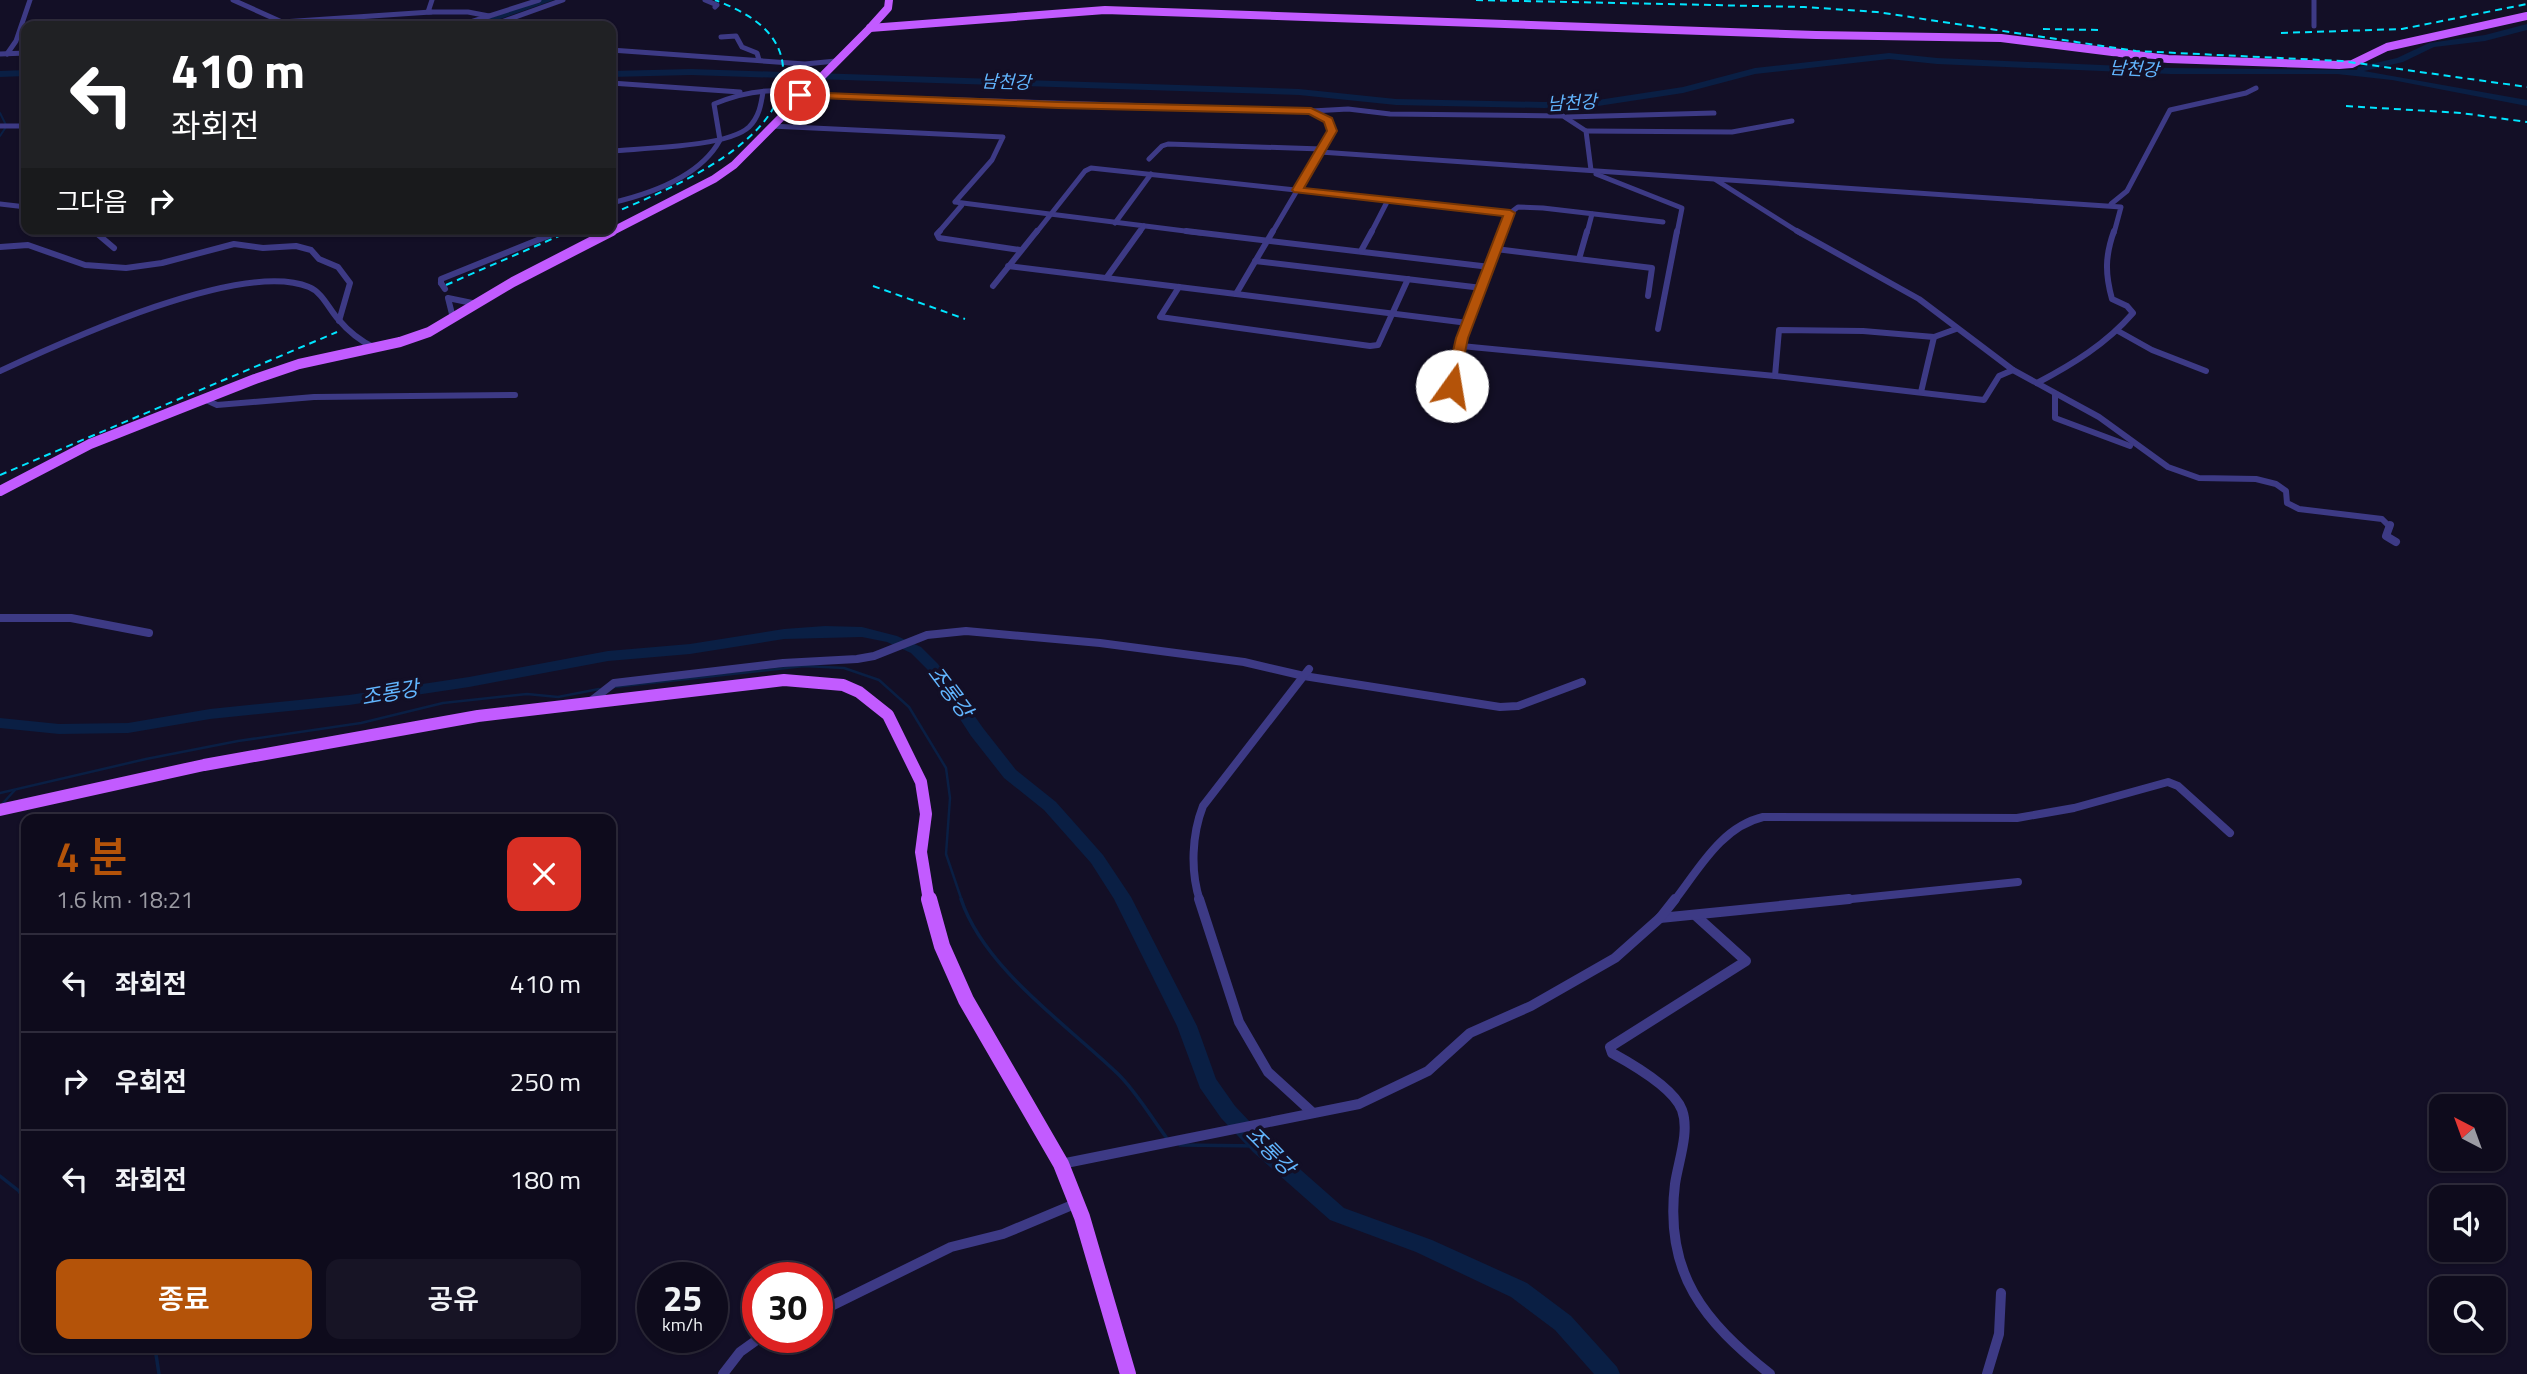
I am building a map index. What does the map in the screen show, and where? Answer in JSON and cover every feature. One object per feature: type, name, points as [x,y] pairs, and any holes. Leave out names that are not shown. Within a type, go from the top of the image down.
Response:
[{"type":"main road","points":[[616,229],[720,175],[870,29],[887,9],[888,0]]},
{"type":"main road","points":[[870,29],[1105,10],[1843,36],[2001,38],[2168,59],[2339,65],[2352,64],[2387,47],[2527,16]]},
{"type":"main road","points":[[878,20],[895,26]]},
{"type":"main road","points":[[0,491],[90,444],[288,367],[420,336],[513,282],[604,235]]},
{"type":"main road","points":[[0,810],[297,748],[478,716],[784,680],[843,685],[867,696],[888,715],[910,754],[924,792],[926,814],[921,852],[924,882],[949,965],[973,1013],[1060,1164],[1077,1203],[1128,1374]]},
{"type":"street","points":[[23,21],[30,0]]},
{"type":"street","points":[[233,0],[274,21]]},
{"type":"street","points":[[431,12],[428,12],[432,0]]},
{"type":"street","points":[[474,21],[539,0]]},
{"type":"street","points":[[503,21],[563,0]]},
{"type":"street","points":[[705,0],[717,5],[715,7]]},
{"type":"street","points":[[2314,0],[2314,26]]},
{"type":"street","points":[[318,21],[431,12],[468,12],[489,16]]},
{"type":"street","points":[[3,54],[16,41],[21,26]]},
{"type":"street","points":[[721,37],[736,36],[744,50],[758,54],[759,60]]},
{"type":"street","points":[[616,50],[834,64]]},
{"type":"street","points":[[3,54],[21,53]]},
{"type":"street","points":[[616,83],[744,93],[788,92],[789,107]]},
{"type":"street","points":[[2111,204],[2127,191],[2170,110],[2246,93],[2256,88]]},
{"type":"street","points":[[616,150],[720,140],[741,133],[761,113],[763,92]]},
{"type":"street","points":[[616,203],[631,199],[686,173],[710,155],[720,140],[714,104],[744,93]]},
{"type":"street","points":[[802,93],[1058,105],[1311,111],[1348,109],[1390,114],[1567,117],[1714,113]]},
{"type":"street","points":[[1236,293],[1332,131],[1331,124],[1311,111]]},
{"type":"street","points":[[1567,117],[1586,131],[1732,132],[1792,121]]},
{"type":"street","points":[[0,126],[21,127]]},
{"type":"street","points":[[771,126],[1003,137],[992,160],[955,202],[962,205],[1490,267]]},
{"type":"street","points":[[1586,131],[1591,170]]},
{"type":"street","points":[[1149,159],[1162,146],[1168,144],[1321,150],[2111,204],[2122,209],[2105,257],[2107,282],[2112,299],[2127,306],[2133,313],[2118,331],[2073,364],[2037,383]]},
{"type":"street","points":[[993,286],[1087,169],[1097,167],[1510,213]]},
{"type":"street","points":[[1591,170],[1682,208],[1658,329]]},
{"type":"street","points":[[1115,223],[1151,174]]},
{"type":"street","points":[[1713,178],[1799,232],[1919,299],[2013,370],[2099,417],[2157,460]]},
{"type":"street","points":[[1362,251],[1388,200]]},
{"type":"street","points":[[0,204],[21,206]]},
{"type":"street","points":[[962,205],[937,234],[939,238],[1020,250]]},
{"type":"street","points":[[1452,386],[1468,323],[1510,213],[1518,207],[1663,222]]},
{"type":"street","points":[[1579,259],[1592,214]]},
{"type":"street","points":[[1107,277],[1144,226]]},
{"type":"street","points":[[99,235],[114,248]]},
{"type":"street","points":[[453,318],[441,279],[550,235]]},
{"type":"street","points":[[0,247],[28,245],[85,265],[126,268],[234,244],[262,248],[303,246],[319,259],[338,267],[350,283],[339,321]]},
{"type":"street","points":[[1496,249],[1652,268],[1648,296]]},
{"type":"street","points":[[1255,261],[1482,288]]},
{"type":"street","points":[[1008,266],[1468,323]]},
{"type":"street","points":[[1179,287],[1160,317],[1370,346],[1378,345],[1408,279]]},
{"type":"street","points":[[0,371],[49,348],[154,308],[205,292],[267,282],[308,286],[339,321],[362,342],[375,348]]},
{"type":"street","points":[[448,298],[477,304]]},
{"type":"street","points":[[1775,376],[1779,330],[1863,331],[1934,337],[1956,329]]},
{"type":"street","points":[[2118,331],[2157,352],[2206,371]]},
{"type":"street","points":[[1921,392],[1934,337]]},
{"type":"street","points":[[1461,346],[1775,376],[1984,400],[1999,376],[2013,370]]},
{"type":"street","points":[[2056,394],[2055,418],[2134,448],[2189,476],[2214,480],[2247,478],[2276,484],[2286,491],[2287,503],[2299,509],[2382,519],[2391,526],[2386,536],[2396,542]]},
{"type":"street","points":[[204,399],[217,405],[314,397],[515,395]]},
{"type":"street","points":[[0,618],[71,618],[149,633]]},
{"type":"street","points":[[588,702],[619,682],[783,663],[857,659],[886,652],[918,637],[951,632],[1006,633],[1244,662],[1500,707],[1518,706],[1582,682]]},
{"type":"street","points":[[1307,672],[1203,806],[1195,826],[1194,866],[1197,892],[1239,1022],[1268,1072],[1313,1113]]},
{"type":"street","points":[[1060,1164],[1359,1104],[1428,1071],[1470,1033],[1531,1006],[1615,958],[1643,936],[1727,834],[1744,822],[1769,815],[1835,819],[1942,816],[2017,818],[2075,807],[2168,782],[2178,786],[2231,833]]},
{"type":"street","points":[[1660,918],[2018,882]]},
{"type":"street","points":[[1695,915],[1746,961],[1610,1047],[1612,1053],[1665,1090],[1682,1110],[1682,1138],[1672,1207],[1677,1253],[1686,1285],[1720,1333],[1770,1374]]},
{"type":"street","points":[[833,1307],[951,1247],[1003,1234],[1077,1203]]},
{"type":"street","points":[[1987,1374],[1998,1342],[2003,1315],[2001,1293]]},
{"type":"street","points":[[723,1374],[742,1351]]},
{"type":"waterway","points":[[487,21],[550,0]]},
{"type":"waterway","points":[[2361,69],[2400,60],[2432,45],[2485,38],[2527,27]]},
{"type":"waterway","name":"남천강","points":[[616,74],[691,72],[1299,92],[1396,102],[1544,105],[1598,103],[1683,90],[1755,71],[1889,56],[1937,61],[2170,71],[2337,71],[2392,77],[2527,103]]},
{"type":"waterway","name":"남천강","points":[[0,74],[21,73]]},
{"type":"waterway","points":[[0,113],[6,125]]},
{"type":"waterway","points":[[0,136],[6,127]]},
{"type":"waterway","name":"조롱강","points":[[0,723],[59,729],[128,728],[210,714],[349,700],[469,682],[608,656],[690,649],[784,634],[862,632],[892,639],[916,650],[933,667],[977,732],[1010,774],[1050,806],[1097,859],[1122,897],[1187,1026],[1207,1082],[1228,1112],[1260,1146],[1337,1214],[1424,1246],[1519,1290],[1563,1323],[1609,1374]]},
{"type":"waterway","points":[[614,687],[804,666],[844,668],[879,680],[909,707],[946,768],[950,798],[946,854],[962,901]]},
{"type":"waterway","points":[[0,793],[146,759],[238,741],[361,723],[443,703],[527,694],[558,697],[599,689]]},
{"type":"waterway","points":[[3,803],[15,790]]},
{"type":"waterway","points":[[961,899],[972,924],[1007,971],[1051,1015],[1124,1080],[1166,1137]]},
{"type":"waterway","points":[[1180,1145],[1260,1146]]},
{"type":"waterway","points":[[0,1176],[21,1194]]},
{"type":"waterway","points":[[156,1353],[159,1374]]},
{"type":"railway","points":[[616,212],[692,176],[721,159],[746,140],[767,118],[780,94],[783,67],[775,43],[760,24],[715,0]]},
{"type":"railway","points":[[1476,0],[1804,7],[1877,12],[2136,51],[2342,61],[2527,87]]},
{"type":"railway","points":[[2281,33],[2402,29],[2527,4]]},
{"type":"railway","points":[[2043,29],[2099,30]]},
{"type":"railway","points":[[2346,106],[2461,113],[2527,122]]},
{"type":"railway","points":[[446,285],[561,235]]},
{"type":"railway","points":[[873,286],[965,319]]},
{"type":"railway","points":[[0,475],[337,332]]},
{"type":"route","points":[[800,95],[1311,111],[1329,121],[1332,131],[1297,190],[1510,213],[1462,338],[1452,386]]}]
